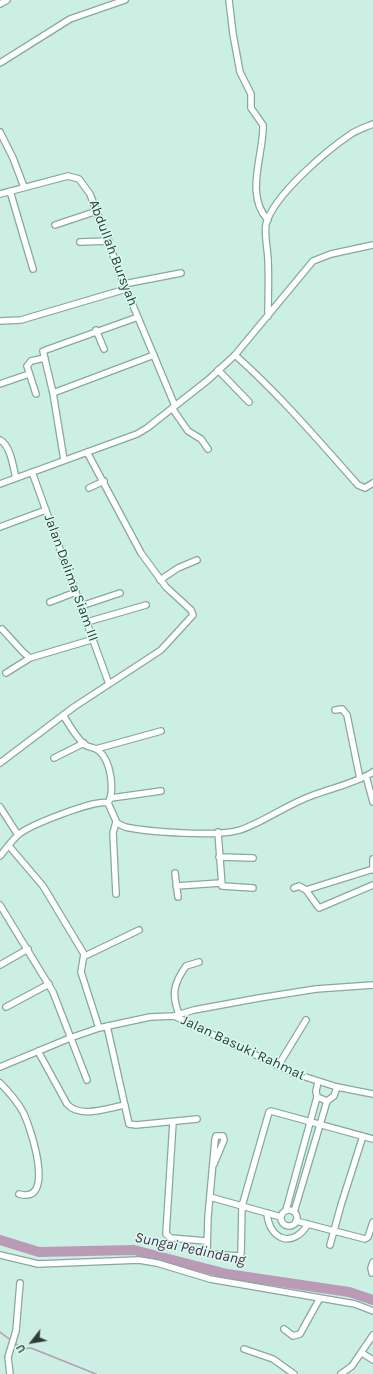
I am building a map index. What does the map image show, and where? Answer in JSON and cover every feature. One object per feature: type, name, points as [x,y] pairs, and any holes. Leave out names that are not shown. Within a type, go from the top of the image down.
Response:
[{"type":"street","points":[[0,4],[7,0]]},
{"type":"street","points":[[0,63],[70,19],[125,0]]},
{"type":"street","points":[[229,0],[240,72],[251,94],[251,108],[263,125],[262,152],[256,186],[263,215],[268,220]]},
{"type":"street","points":[[268,316],[268,261],[266,232],[268,220],[280,201],[316,161],[352,133],[373,124]]},
{"type":"street","points":[[0,132],[13,158],[24,187]]},
{"type":"street","name":"Abdullah Bursyah","points":[[0,194],[68,176],[74,176],[79,179],[86,188],[97,211],[125,287],[154,354],[173,407],[188,431],[201,439],[208,449]]},
{"type":"street","points":[[10,191],[33,269]]},
{"type":"street","points":[[55,225],[97,211]]},
{"type":"street","points":[[80,242],[109,241]]},
{"type":"street","points":[[0,484],[142,432],[235,355],[313,261],[331,254],[373,245]]},
{"type":"street","points":[[0,322],[21,320],[125,287],[182,273]]},
{"type":"street","points":[[64,460],[53,393],[43,352],[45,349],[96,330],[138,317]]},
{"type":"street","points":[[96,330],[104,349]]},
{"type":"street","points":[[53,393],[154,354]]},
{"type":"street","points":[[235,355],[263,380],[296,414],[358,485],[365,488],[373,483]]},
{"type":"street","points":[[36,394],[29,374],[28,363],[45,358]]},
{"type":"street","points":[[218,370],[249,402]]},
{"type":"street","points":[[0,384],[29,374]]},
{"type":"street","points":[[0,440],[5,443],[9,452],[16,478]]},
{"type":"street","points":[[0,763],[63,715],[161,650],[192,615],[191,610],[172,594],[160,580],[135,542],[88,452]]},
{"type":"street","name":"Jalan Delima Siam III","points":[[32,472],[58,546],[94,639],[109,684]]},
{"type":"street","points":[[89,488],[104,481]]},
{"type":"street","points":[[0,527],[46,510]]},
{"type":"street","points":[[160,580],[178,568],[197,560]]},
{"type":"street","points":[[50,602],[76,592]]},
{"type":"street","points":[[81,606],[120,593]]},
{"type":"street","points":[[87,622],[146,605]]},
{"type":"street","points":[[2,628],[22,652],[30,658]]},
{"type":"street","points":[[6,673],[30,658],[94,639]]},
{"type":"street","points":[[335,710],[342,709],[347,715],[363,778],[373,802]]},
{"type":"street","points":[[63,715],[84,744],[96,749],[103,756],[110,777],[111,798],[108,804]]},
{"type":"street","points":[[96,749],[161,731]]},
{"type":"street","points":[[54,758],[84,744]]},
{"type":"street","points":[[108,804],[116,822],[122,826],[132,829],[218,832],[236,831],[309,796],[363,778],[373,772]]},
{"type":"street","points":[[111,798],[161,791]]},
{"type":"street","points":[[0,856],[18,835],[46,821],[90,805],[108,804]]},
{"type":"street","points":[[0,807],[18,835]]},
{"type":"street","points":[[116,822],[113,833],[116,894]]},
{"type":"street","points":[[218,832],[221,883],[224,887],[254,888]]},
{"type":"street","points":[[9,846],[43,886],[85,956],[81,972],[99,1028]]},
{"type":"street","points":[[219,857],[253,858]]},
{"type":"street","points":[[306,890],[373,870],[373,858]]},
{"type":"street","points":[[175,873],[178,897]]},
{"type":"street","points":[[176,886],[221,883]]},
{"type":"street","points":[[294,888],[300,886],[306,890],[314,902],[321,908],[373,885]]},
{"type":"street","points":[[0,905],[28,949],[57,1002],[87,1080]]},
{"type":"street","points":[[85,956],[139,930]]},
{"type":"street","points":[[0,966],[28,949]]},
{"type":"street","points":[[199,962],[186,966],[175,985],[174,992],[176,1015],[220,1005],[316,990],[373,985]]},
{"type":"street","points":[[6,1007],[48,984]]},
{"type":"street","name":"Jalan Basuki Rahmat","points":[[0,1067],[70,1038],[99,1028],[150,1017],[176,1015],[278,1066],[337,1088],[373,1094]]},
{"type":"street","points":[[278,1066],[306,1020]]},
{"type":"street","points":[[107,1026],[130,1125],[197,1119]]},
{"type":"street","points":[[38,1051],[67,1104],[73,1110],[81,1112],[125,1105]]},
{"type":"street","points":[[318,1082],[316,1093],[317,1098],[286,1210],[281,1217],[282,1223],[288,1226],[292,1226],[296,1221],[294,1212],[327,1101],[334,1096],[337,1088]]},
{"type":"street","points":[[0,1083],[12,1096],[22,1111],[36,1148],[38,1165],[37,1187],[30,1195],[25,1196],[19,1194]]},
{"type":"street","points":[[317,1098],[327,1101]]},
{"type":"street","points":[[214,1164],[206,1241],[207,1252],[209,1254],[240,1256],[242,1206],[269,1113],[272,1111],[373,1139]]},
{"type":"street","points":[[174,1122],[166,1234],[171,1238],[206,1241]]},
{"type":"street","points":[[330,1245],[363,1136]]},
{"type":"street","points":[[210,1197],[281,1217]]},
{"type":"street","points":[[286,1210],[294,1212]]},
{"type":"street","points":[[267,1213],[270,1227],[276,1235],[285,1239],[296,1237],[308,1224]]},
{"type":"street","points":[[296,1221],[365,1239],[368,1237],[373,1222]]},
{"type":"street","points":[[0,1256],[38,1264],[139,1260],[158,1263],[210,1279],[355,1304],[373,1311]]},
{"type":"street","points":[[372,1272],[371,1268],[373,1262]]},
{"type":"street","points":[[10,1374],[8,1357],[16,1327],[20,1282]]},
{"type":"street","points":[[284,1329],[293,1336],[300,1334],[320,1298]]},
{"type":"street","points":[[341,1374],[352,1366],[373,1335]]},
{"type":"street","points":[[244,1349],[273,1359],[294,1374]]},
{"type":"street","points":[[362,1353],[373,1360]]},
{"type":"waterway","name":"Sungai Pedindang","points":[[0,1240],[39,1252],[134,1250],[227,1274],[349,1292],[373,1300]]},
{"type":"waterway","points":[[0,1332],[12,1341]]},
{"type":"waterway","points":[[15,1343],[22,1349],[31,1348],[96,1374]]}]
